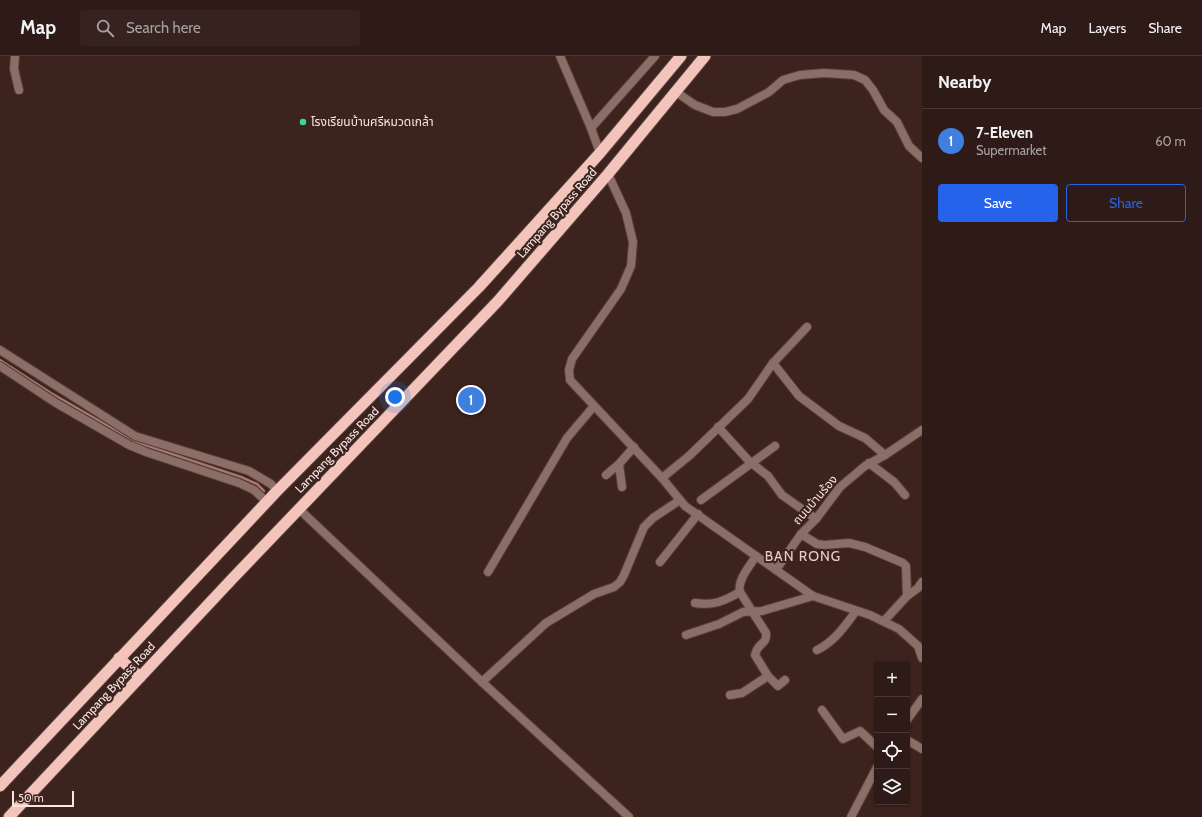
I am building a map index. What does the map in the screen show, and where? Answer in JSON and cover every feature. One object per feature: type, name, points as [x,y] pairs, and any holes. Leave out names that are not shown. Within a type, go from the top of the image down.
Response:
[{"type":"highway","name":"Lampang Bypass Road","points":[[0,786],[277,491],[479,287],[600,153],[681,56]]},
{"type":"highway","name":"Lampang Bypass Road","points":[[9,817],[299,509],[498,301],[608,174],[704,56]]},
{"type":"highway","points":[[119,658],[140,677]]},
{"type":"street","points":[[15,56],[14,69],[19,90]]},
{"type":"street","points":[[560,56],[592,128],[600,153]]},
{"type":"street","points":[[592,128],[655,56]]},
{"type":"street","points":[[676,92],[695,105],[713,112],[725,112],[737,109],[769,92],[783,80],[800,75],[824,73],[854,74],[865,80],[873,90],[884,110],[897,122],[909,146],[922,158]]},
{"type":"street","points":[[608,174],[626,213],[633,242],[631,266],[621,288],[572,359],[569,370],[570,380],[662,478],[685,506],[813,596],[884,621],[899,628],[918,646],[922,658]]},
{"type":"street","points":[[662,478],[689,456],[748,399],[773,363],[807,327]]},
{"type":"street","points":[[0,350],[135,436],[249,471],[271,484],[277,491]]},
{"type":"street","points":[[773,363],[799,396],[839,426],[865,438],[885,455]]},
{"type":"street","points":[[0,366],[56,403],[129,445],[238,483],[254,490],[267,502]]},
{"type":"street","points":[[56,403],[64,391]]},
{"type":"street","points":[[488,572],[567,438],[594,406]]},
{"type":"street","points":[[718,427],[752,464],[768,476],[782,495],[816,519]]},
{"type":"street","name":"ถนนบ้านร้อง","points":[[776,570],[801,534],[816,519],[840,487],[869,463],[885,455],[922,430]]},
{"type":"street","points":[[129,445],[135,436]]},
{"type":"street","points":[[702,500],[752,464],[774,446]]},
{"type":"street","points":[[606,475],[634,448]]},
{"type":"street","points":[[181,464],[185,452]]},
{"type":"street","points":[[869,463],[894,482],[905,495]]},
{"type":"street","points":[[619,464],[622,486]]},
{"type":"street","points":[[482,682],[546,623],[594,594],[614,587],[620,582],[644,527],[653,518],[680,500]]},
{"type":"street","points":[[299,509],[482,682],[630,817]]},
{"type":"street","points":[[660,562],[698,514]]},
{"type":"street","points":[[801,534],[817,544],[828,546],[842,542],[849,542],[866,547],[903,563],[906,566],[907,596]]},
{"type":"street","points":[[756,556],[739,584],[740,592],[766,633],[765,642],[758,648],[755,655],[768,676],[778,686],[784,680]]},
{"type":"street","points":[[884,621],[907,596],[918,588],[922,582]]},
{"type":"street","points":[[695,603],[705,605],[724,601],[740,592]]},
{"type":"street","points":[[686,636],[719,624],[743,612],[762,611],[813,596]]},
{"type":"street","points":[[817,650],[826,646],[841,631],[856,611]]},
{"type":"street","points":[[730,695],[742,693],[768,676]]},
{"type":"street","points":[[910,716],[922,699]]},
{"type":"street","points":[[822,710],[843,739],[860,731],[874,744]]},
{"type":"street","points":[[910,742],[922,749]]},
{"type":"street","points":[[851,817],[876,769]]},
{"type":"waterway","points":[[0,360],[51,393],[136,442],[241,477],[257,484],[264,491]]},
{"type":"place","name":"โรงเรียนบ้านศรีหมวดเกล้า","points":[[303,122]]},
{"type":"place","name":"7-Eleven","points":[[471,400]]},
{"type":"district","name":"BAN RONG","points":[[803,556]]}]
